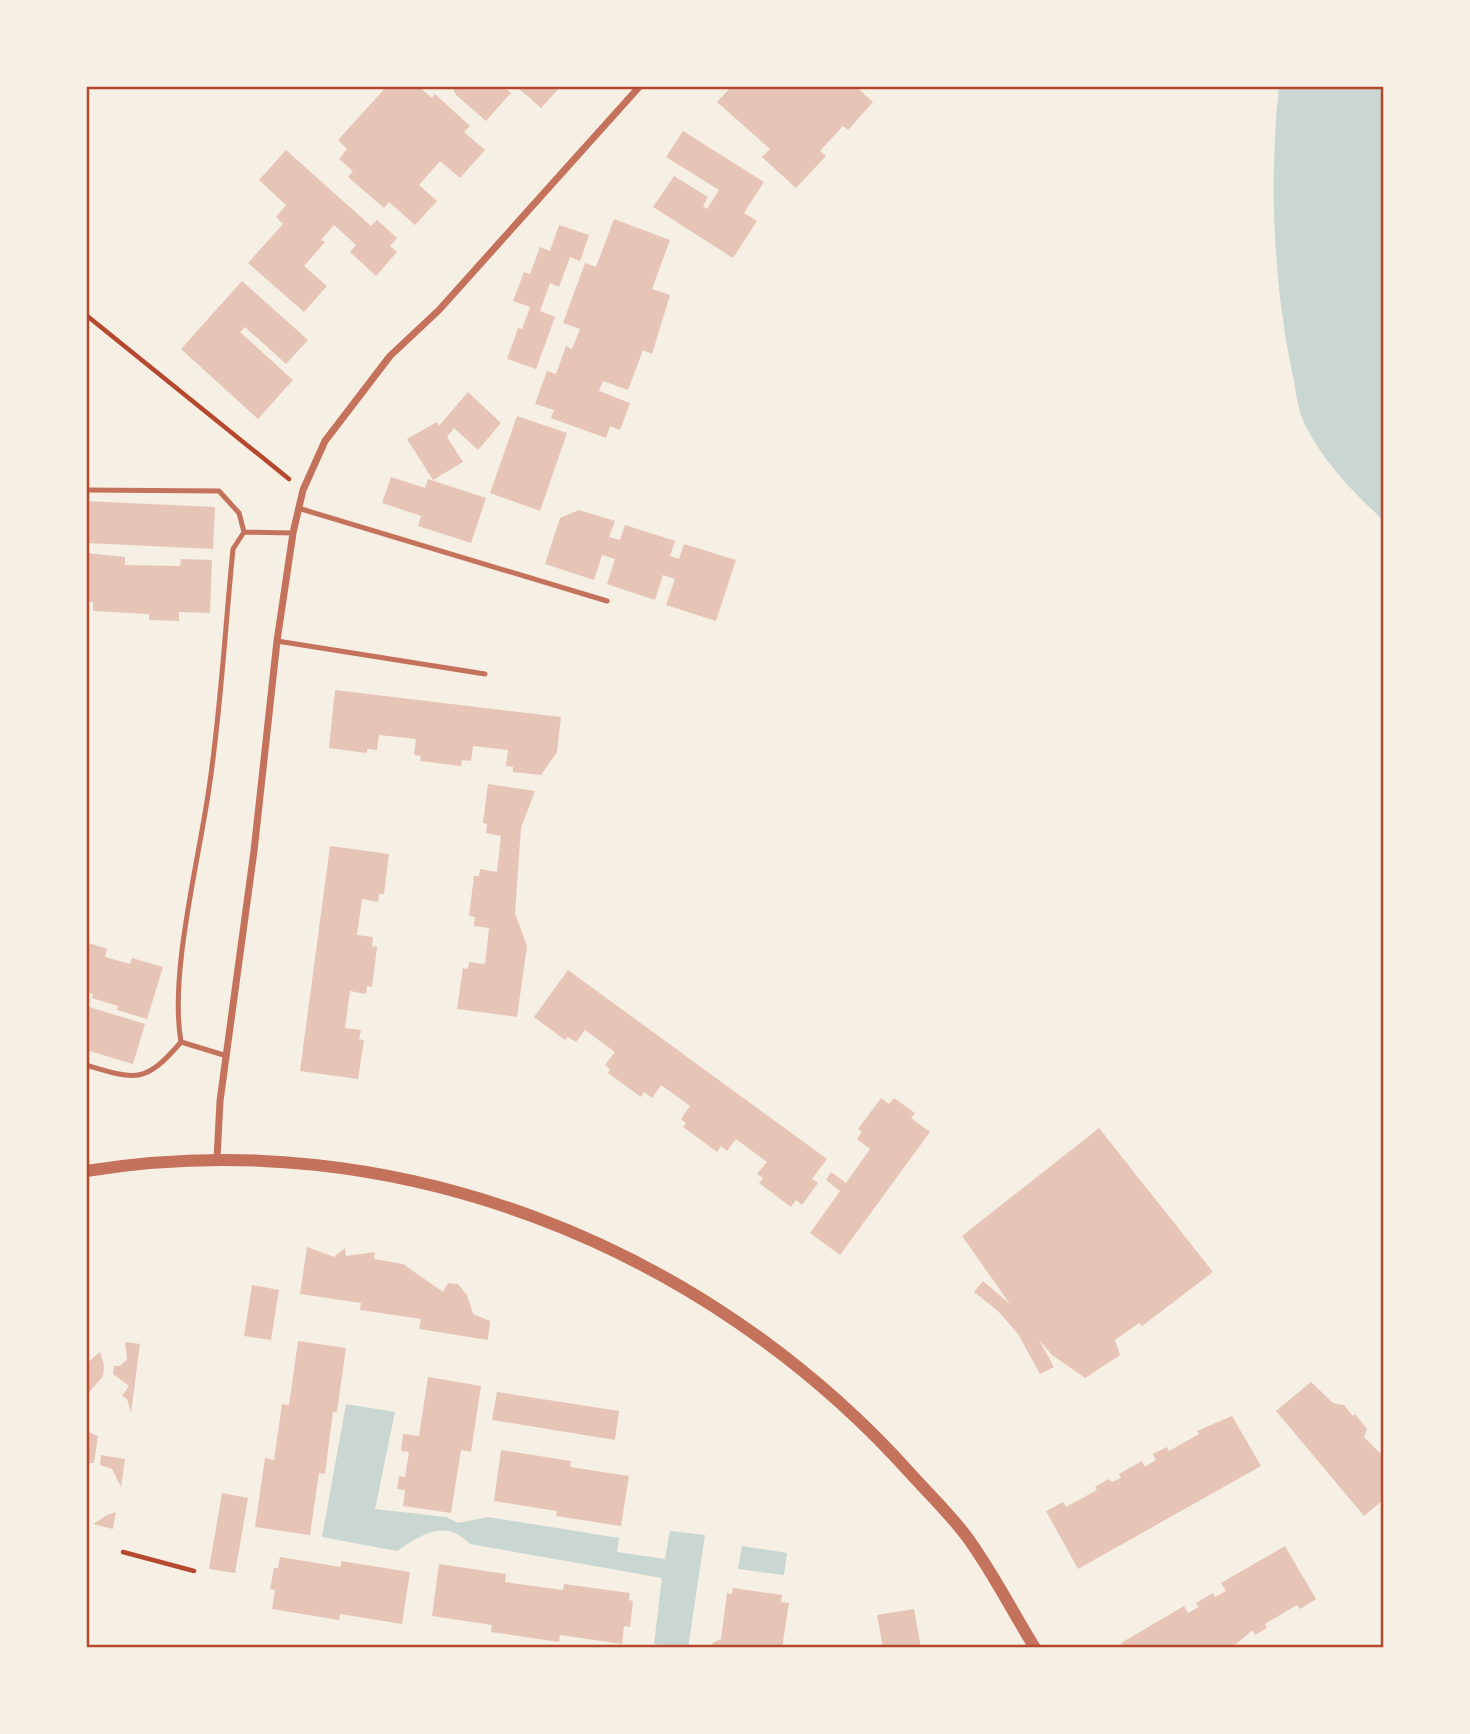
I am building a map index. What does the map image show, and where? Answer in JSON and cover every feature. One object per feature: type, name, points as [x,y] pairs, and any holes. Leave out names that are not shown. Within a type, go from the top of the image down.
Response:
[{"type":"street","points":[[217,1158],[277,641],[293,533],[303,490],[325,441],[390,356],[439,310],[640,86]]},
{"type":"street","points":[[86,1171],[217,1158],[284,1161],[366,1172],[461,1192],[561,1225],[640,1262],[713,1304],[800,1367],[873,1431],[966,1535],[1035,1648]]},
{"type":"lane","points":[[86,490],[219,491],[239,513],[243,532],[233,548],[210,786],[183,958],[178,1026],[181,1042]]},
{"type":"lane","points":[[298,508],[607,601]]},
{"type":"lane","points":[[243,532],[293,533]]},
{"type":"lane","points":[[277,641],[485,674]]},
{"type":"lane","points":[[181,1042],[227,1056]]},
{"type":"lane","points":[[86,1065],[127,1077],[159,1068],[181,1042]]},
{"type":"path","points":[[86,314],[303,490]]},
{"type":"path","points":[[124,1552],[194,1571]]},
{"type":"shaded area","points":[[1279,86],[1384,86],[1384,521],[1328,461],[1309,433],[1299,408],[1286,341],[1277,268],[1274,158]]},
{"type":"shaded area","points":[[346,1404],[395,1412],[375,1509],[446,1517],[458,1523],[488,1517],[619,1538],[617,1552],[665,1559],[670,1531],[705,1535],[688,1648],[654,1644],[662,1578],[470,1544],[451,1532],[424,1535],[397,1551],[322,1537]]},
{"type":"shaded area","points":[[742,1546],[787,1553],[784,1575],[738,1569]]},
{"type":"building","points":[[387,86],[418,86],[432,98],[435,94],[470,126],[464,132],[485,150],[460,178],[440,161],[419,185],[437,201],[415,225],[389,202],[384,208],[348,177],[353,171],[339,159],[347,149],[338,140]]},
{"type":"building","points":[[452,86],[502,86],[511,93],[486,121],[456,95]]},
{"type":"building","points":[[516,86],[561,86],[541,108]]},
{"type":"building","points":[[732,86],[855,86],[873,102],[848,130],[843,126],[820,151],[826,156],[796,188],[762,157],[770,149],[717,102]]},
{"type":"building","points":[[683,131],[764,182],[744,213],[757,221],[733,258],[653,207],[674,176],[708,197],[703,206],[707,209],[719,190],[666,157]]},
{"type":"building","points":[[286,150],[371,226],[377,220],[397,238],[390,246],[397,252],[376,276],[350,252],[356,245],[334,225],[321,240],[325,242],[304,266],[327,286],[304,312],[248,263],[283,224],[276,217],[286,205],[259,180]]},
{"type":"building","points":[[614,219],[670,240],[652,289],[670,295],[652,354],[643,350],[628,390],[603,381],[599,391],[630,403],[620,430],[610,426],[606,438],[551,418],[554,410],[535,404],[547,371],[556,374],[566,346],[572,349],[580,329],[563,323],[585,263],[596,267]]},
{"type":"building","points":[[559,225],[589,235],[580,261],[570,257],[559,287],[550,283],[540,311],[555,317],[536,369],[507,359],[518,328],[522,329],[530,307],[513,301],[524,272],[530,274],[540,247],[550,251]]},
{"type":"building","points":[[242,281],[308,340],[286,364],[245,327],[240,332],[293,380],[258,419],[181,349]]},
{"type":"building","points":[[468,392],[501,423],[478,450],[454,428],[447,437],[463,462],[433,480],[407,439],[437,422],[439,426]]},
{"type":"building","points":[[517,416],[567,433],[540,511],[490,493]]},
{"type":"building","points":[[391,477],[425,488],[428,479],[486,498],[471,543],[418,526],[421,516],[382,503]]},
{"type":"building","points":[[86,501],[215,507],[213,549],[86,543]]},
{"type":"building","points":[[579,510],[615,521],[609,537],[620,540],[625,525],[675,541],[670,556],[679,559],[684,544],[736,560],[716,621],[666,605],[675,579],[663,575],[655,600],[607,584],[615,559],[602,555],[594,580],[545,564],[560,518]]},
{"type":"building","points":[[86,553],[125,557],[125,565],[180,566],[181,559],[212,560],[210,613],[179,612],[179,621],[149,620],[149,614],[93,611],[93,602],[86,602]]},
{"type":"building","points":[[335,690],[561,717],[557,752],[541,775],[513,772],[513,767],[506,766],[508,750],[473,746],[471,761],[462,760],[461,766],[420,761],[421,756],[414,755],[416,739],[379,735],[377,750],[367,749],[367,753],[329,748]]},
{"type":"building","points":[[488,784],[535,791],[521,828],[515,913],[527,946],[517,1017],[457,1009],[463,968],[468,969],[469,962],[485,964],[489,928],[474,926],[475,917],[469,916],[474,876],[479,876],[480,869],[497,872],[501,836],[486,833],[487,824],[483,823]]},
{"type":"building","points":[[330,846],[389,854],[384,894],[379,894],[378,902],[362,899],[357,935],[373,937],[372,946],[377,947],[372,987],[367,986],[366,994],[350,991],[345,1028],[361,1030],[359,1039],[364,1040],[358,1079],[300,1071]]},
{"type":"building","points":[[86,942],[107,949],[105,957],[130,964],[132,958],[163,967],[147,1019],[117,1010],[118,1006],[92,998],[93,994],[86,992]]},
{"type":"building","points":[[568,970],[827,1159],[812,1179],[818,1183],[802,1205],[796,1200],[791,1207],[759,1183],[763,1178],[757,1174],[767,1162],[736,1139],[727,1151],[721,1146],[717,1152],[683,1127],[686,1123],[681,1119],[690,1106],[661,1085],[652,1098],[644,1092],[641,1097],[608,1073],[610,1069],[605,1065],[615,1052],[585,1030],[576,1042],[568,1037],[565,1040],[534,1017]]},
{"type":"building","points":[[86,1006],[145,1024],[133,1064],[86,1050]]},
{"type":"building","points":[[881,1098],[889,1104],[894,1098],[915,1113],[911,1118],[930,1132],[840,1255],[810,1233],[840,1191],[826,1180],[831,1172],[846,1183],[870,1149],[857,1139],[862,1132],[858,1129]]},
{"type":"building","points":[[1099,1128],[1213,1272],[1142,1326],[1139,1323],[1115,1340],[1120,1355],[1085,1378],[1052,1355],[1039,1340],[1054,1367],[1040,1374],[1018,1334],[998,1311],[974,1292],[983,1281],[1010,1304],[962,1236]]},
{"type":"building","points":[[307,1247],[334,1257],[345,1248],[346,1256],[375,1252],[374,1259],[403,1264],[443,1292],[448,1283],[458,1284],[467,1295],[473,1314],[490,1321],[488,1340],[419,1329],[421,1319],[360,1310],[361,1303],[300,1294]]},
{"type":"building","points":[[252,1285],[279,1290],[271,1340],[244,1336]]},
{"type":"building","points":[[298,1341],[346,1348],[337,1412],[333,1412],[325,1474],[319,1473],[310,1535],[255,1527],[265,1458],[274,1460],[282,1404],[289,1405]]},
{"type":"building","points":[[125,1342],[140,1344],[131,1413],[127,1399],[122,1396],[129,1386],[113,1374],[114,1366],[120,1366],[127,1359]]},
{"type":"building","points":[[100,1352],[104,1365],[103,1376],[86,1396],[86,1364]]},
{"type":"building","points":[[428,1377],[481,1386],[471,1452],[461,1450],[451,1513],[403,1506],[405,1490],[397,1489],[399,1476],[405,1477],[409,1452],[401,1451],[403,1434],[419,1436]]},
{"type":"building","points":[[1311,1382],[1333,1403],[1344,1405],[1353,1416],[1355,1414],[1367,1429],[1364,1437],[1384,1457],[1384,1499],[1364,1516],[1276,1411]]},
{"type":"building","points":[[497,1392],[619,1411],[615,1440],[492,1420]]},
{"type":"building","points":[[1232,1416],[1261,1466],[1078,1569],[1046,1511],[1063,1502],[1066,1507],[1097,1490],[1095,1487],[1109,1479],[1112,1482],[1121,1478],[1119,1474],[1142,1461],[1145,1467],[1156,1460],[1153,1454],[1167,1447],[1169,1451],[1199,1434],[1197,1431]]},
{"type":"building","points":[[86,1431],[98,1436],[94,1463],[86,1463]]},
{"type":"building","points":[[501,1450],[571,1461],[570,1467],[629,1476],[621,1526],[556,1516],[557,1511],[494,1501]]},
{"type":"building","points":[[101,1455],[125,1459],[121,1487],[112,1469],[100,1465]]},
{"type":"building","points":[[222,1493],[248,1498],[235,1573],[209,1569]]},
{"type":"building","points":[[116,1512],[113,1529],[93,1524],[107,1515]]},
{"type":"building","points":[[1285,1546],[1316,1599],[1300,1609],[1297,1605],[1265,1624],[1267,1628],[1255,1635],[1253,1630],[1231,1648],[1125,1648],[1121,1643],[1184,1606],[1188,1613],[1199,1607],[1196,1603],[1213,1593],[1215,1597],[1226,1591],[1221,1583]]},
{"type":"building","points":[[280,1557],[341,1567],[341,1561],[410,1572],[402,1624],[340,1614],[339,1620],[272,1609],[275,1590],[270,1589],[274,1568],[278,1568]]},
{"type":"building","points":[[439,1564],[506,1574],[505,1582],[563,1590],[564,1584],[630,1593],[629,1600],[633,1601],[630,1627],[624,1626],[622,1644],[560,1635],[559,1642],[491,1632],[492,1625],[432,1616]]},
{"type":"building","points":[[733,1588],[782,1595],[781,1602],[789,1603],[782,1648],[717,1648],[712,1643],[721,1639],[727,1593],[732,1594]]},
{"type":"building","points":[[914,1609],[921,1648],[883,1648],[877,1615]]}]
